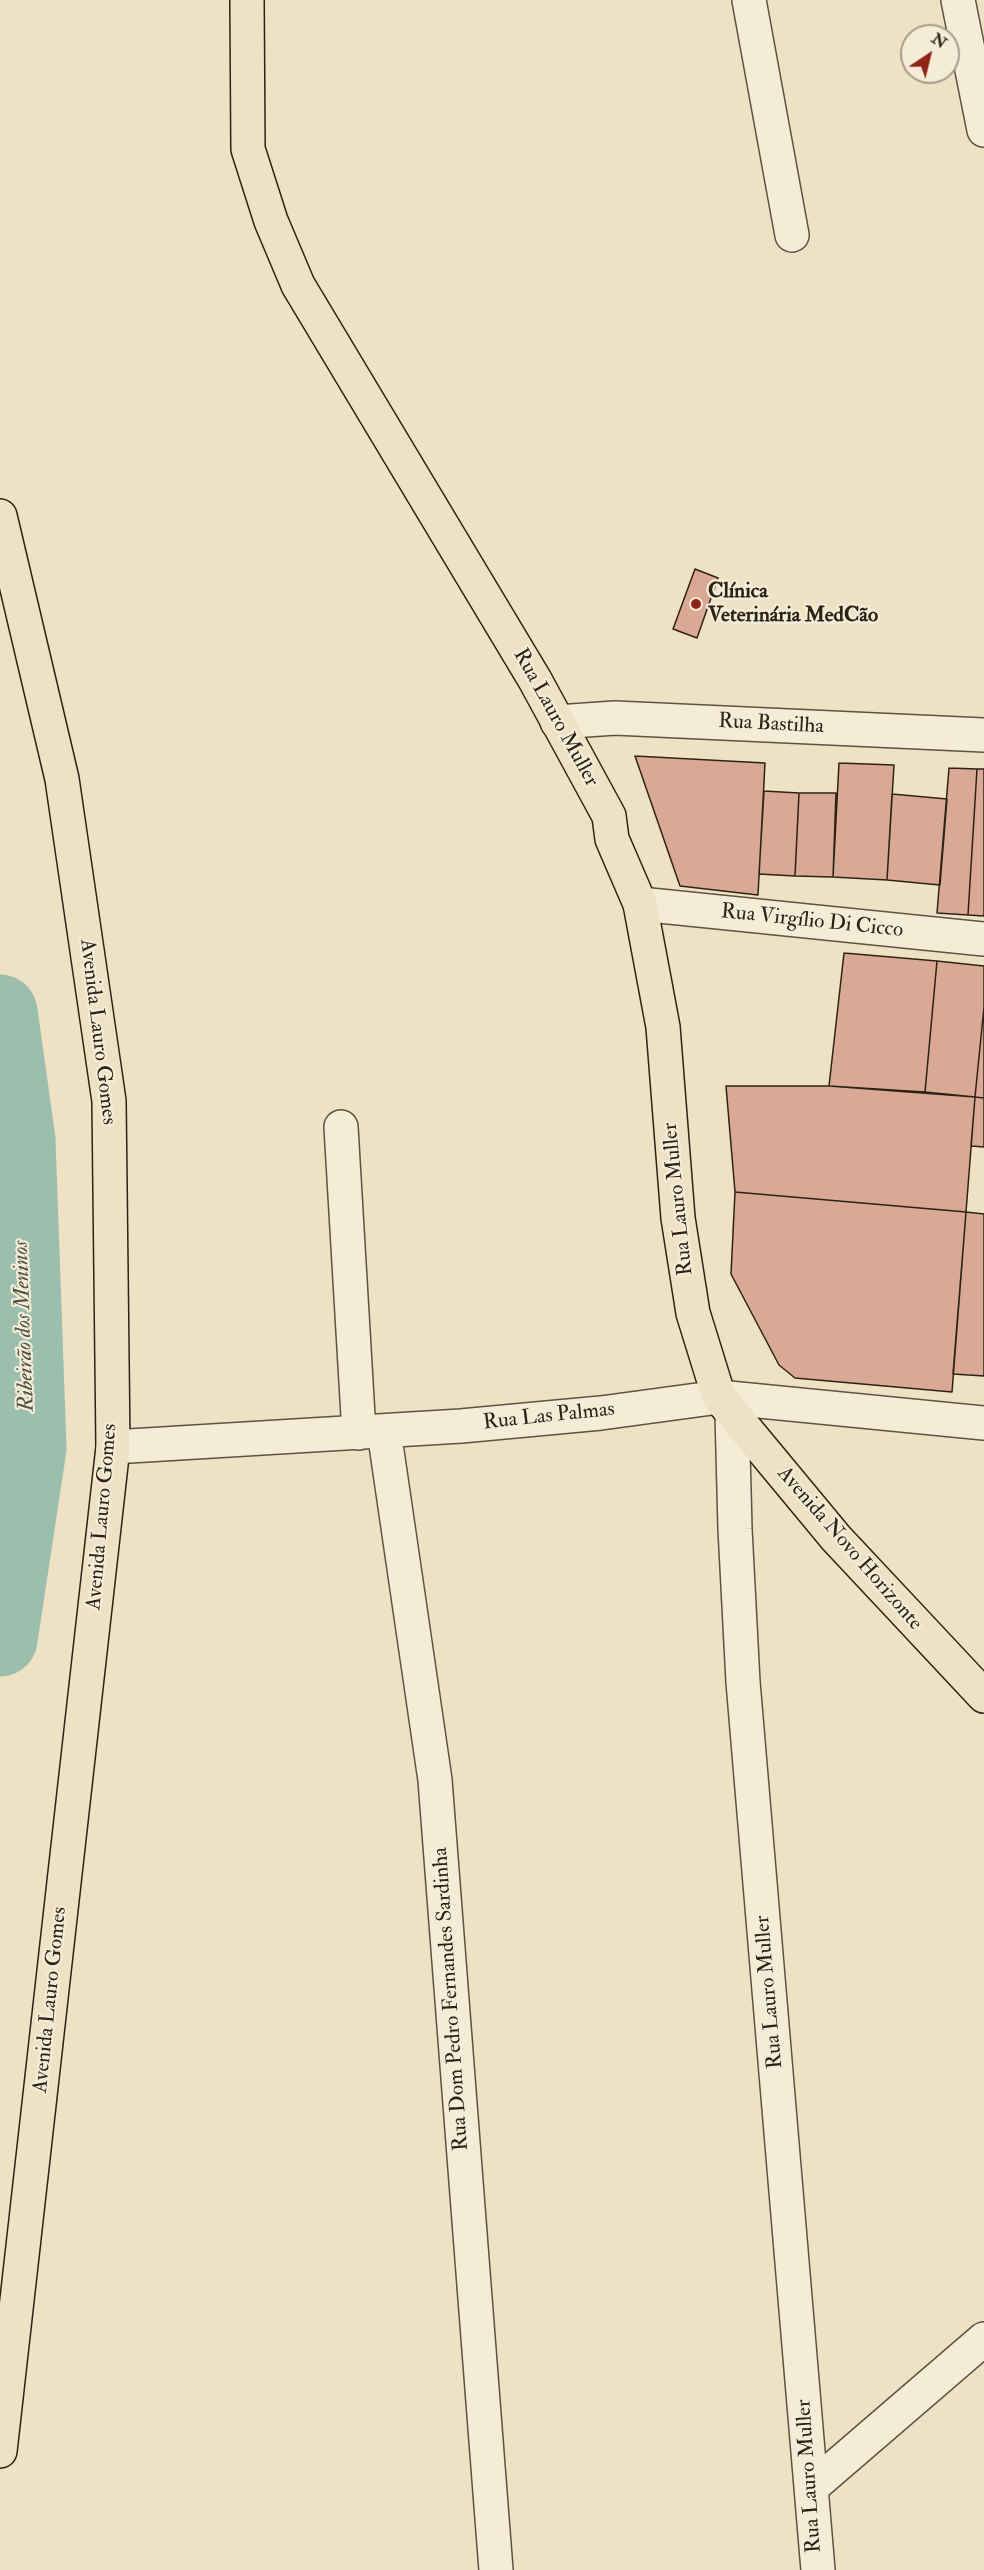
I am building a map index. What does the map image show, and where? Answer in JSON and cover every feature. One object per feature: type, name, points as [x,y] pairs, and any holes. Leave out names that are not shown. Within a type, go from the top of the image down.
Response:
[{"type":"main road","name":"Rua Lauro Muller","points":[[231,0],[246,91]]},
{"type":"main road","name":"Rua Lauro Muller","points":[[247,0],[248,149],[272,220],[298,285],[535,681],[609,816],[612,839],[640,904],[663,1027],[678,1218],[693,1313],[725,1405]]},
{"type":"main road","name":"Avenida Lauro Gomes","points":[[0,516],[62,779],[109,1101],[113,1447],[0,2451]]},
{"type":"main road","name":"Avenida Novo Horizonte","points":[[725,1405],[836,1538],[984,1696]]},
{"type":"street","points":[[749,0],[792,235]]},
{"type":"street","points":[[958,0],[984,130]]},
{"type":"street","name":"Rua Bastilha","points":[[557,722],[615,718],[984,735]]},
{"type":"street","name":"Rua Virgílio Di Cicco","points":[[640,904],[984,939]]},
{"type":"street","name":"Rua Dom Pedro Fernandes Sardinha","points":[[341,1127],[372,1432],[435,1780],[496,2570]]},
{"type":"street","name":"Rua Las Palmas","points":[[113,1447],[372,1432],[725,1405],[984,1423]]},
{"type":"street","name":"Rua Lauro Muller","points":[[725,1405],[735,1529],[743,1682],[818,2570]]},
{"type":"street","points":[[812,2487],[984,2339]]},
{"type":"building","name":"Clínica Veterinária MedCão","points":[[695,569],[718,578],[697,638],[673,629]]},
{"type":"building","points":[[635,756],[765,763],[758,895],[680,886]]},
{"type":"building","points":[[839,763],[894,765],[887,880],[833,877]]},
{"type":"building","points":[[949,768],[977,769],[968,915],[937,913]]},
{"type":"building","points":[[977,769],[984,769],[984,916],[968,915]]},
{"type":"building","points":[[764,791],[799,793],[795,876],[759,874]]},
{"type":"building","points":[[799,793],[836,793],[833,877],[795,876]]},
{"type":"building","points":[[892,794],[947,799],[940,885],[887,880]]},
{"type":"building","points":[[844,953],[937,961],[925,1092],[829,1086]]},
{"type":"building","points":[[937,961],[984,966],[984,1007],[975,1097],[925,1092]]},
{"type":"building","points":[[984,1007],[984,1098],[975,1097]]},
{"type":"building","points":[[726,1086],[829,1086],[975,1097],[966,1212],[735,1192]]},
{"type":"building","points":[[975,1097],[984,1098],[984,1147],[971,1146]]},
{"type":"building","points":[[735,1192],[966,1212],[952,1392],[795,1378],[779,1365],[731,1274]]},
{"type":"building","points":[[966,1212],[984,1214],[984,1376],[953,1374]]},
{"type":"waterway","name":"Ribeirão dos Meninos","points":[[0,1012],[18,1140],[29,1448],[0,1639]]},
{"type":"place","name":"Clínica Veterinária MedCão","points":[[696,604]]}]
